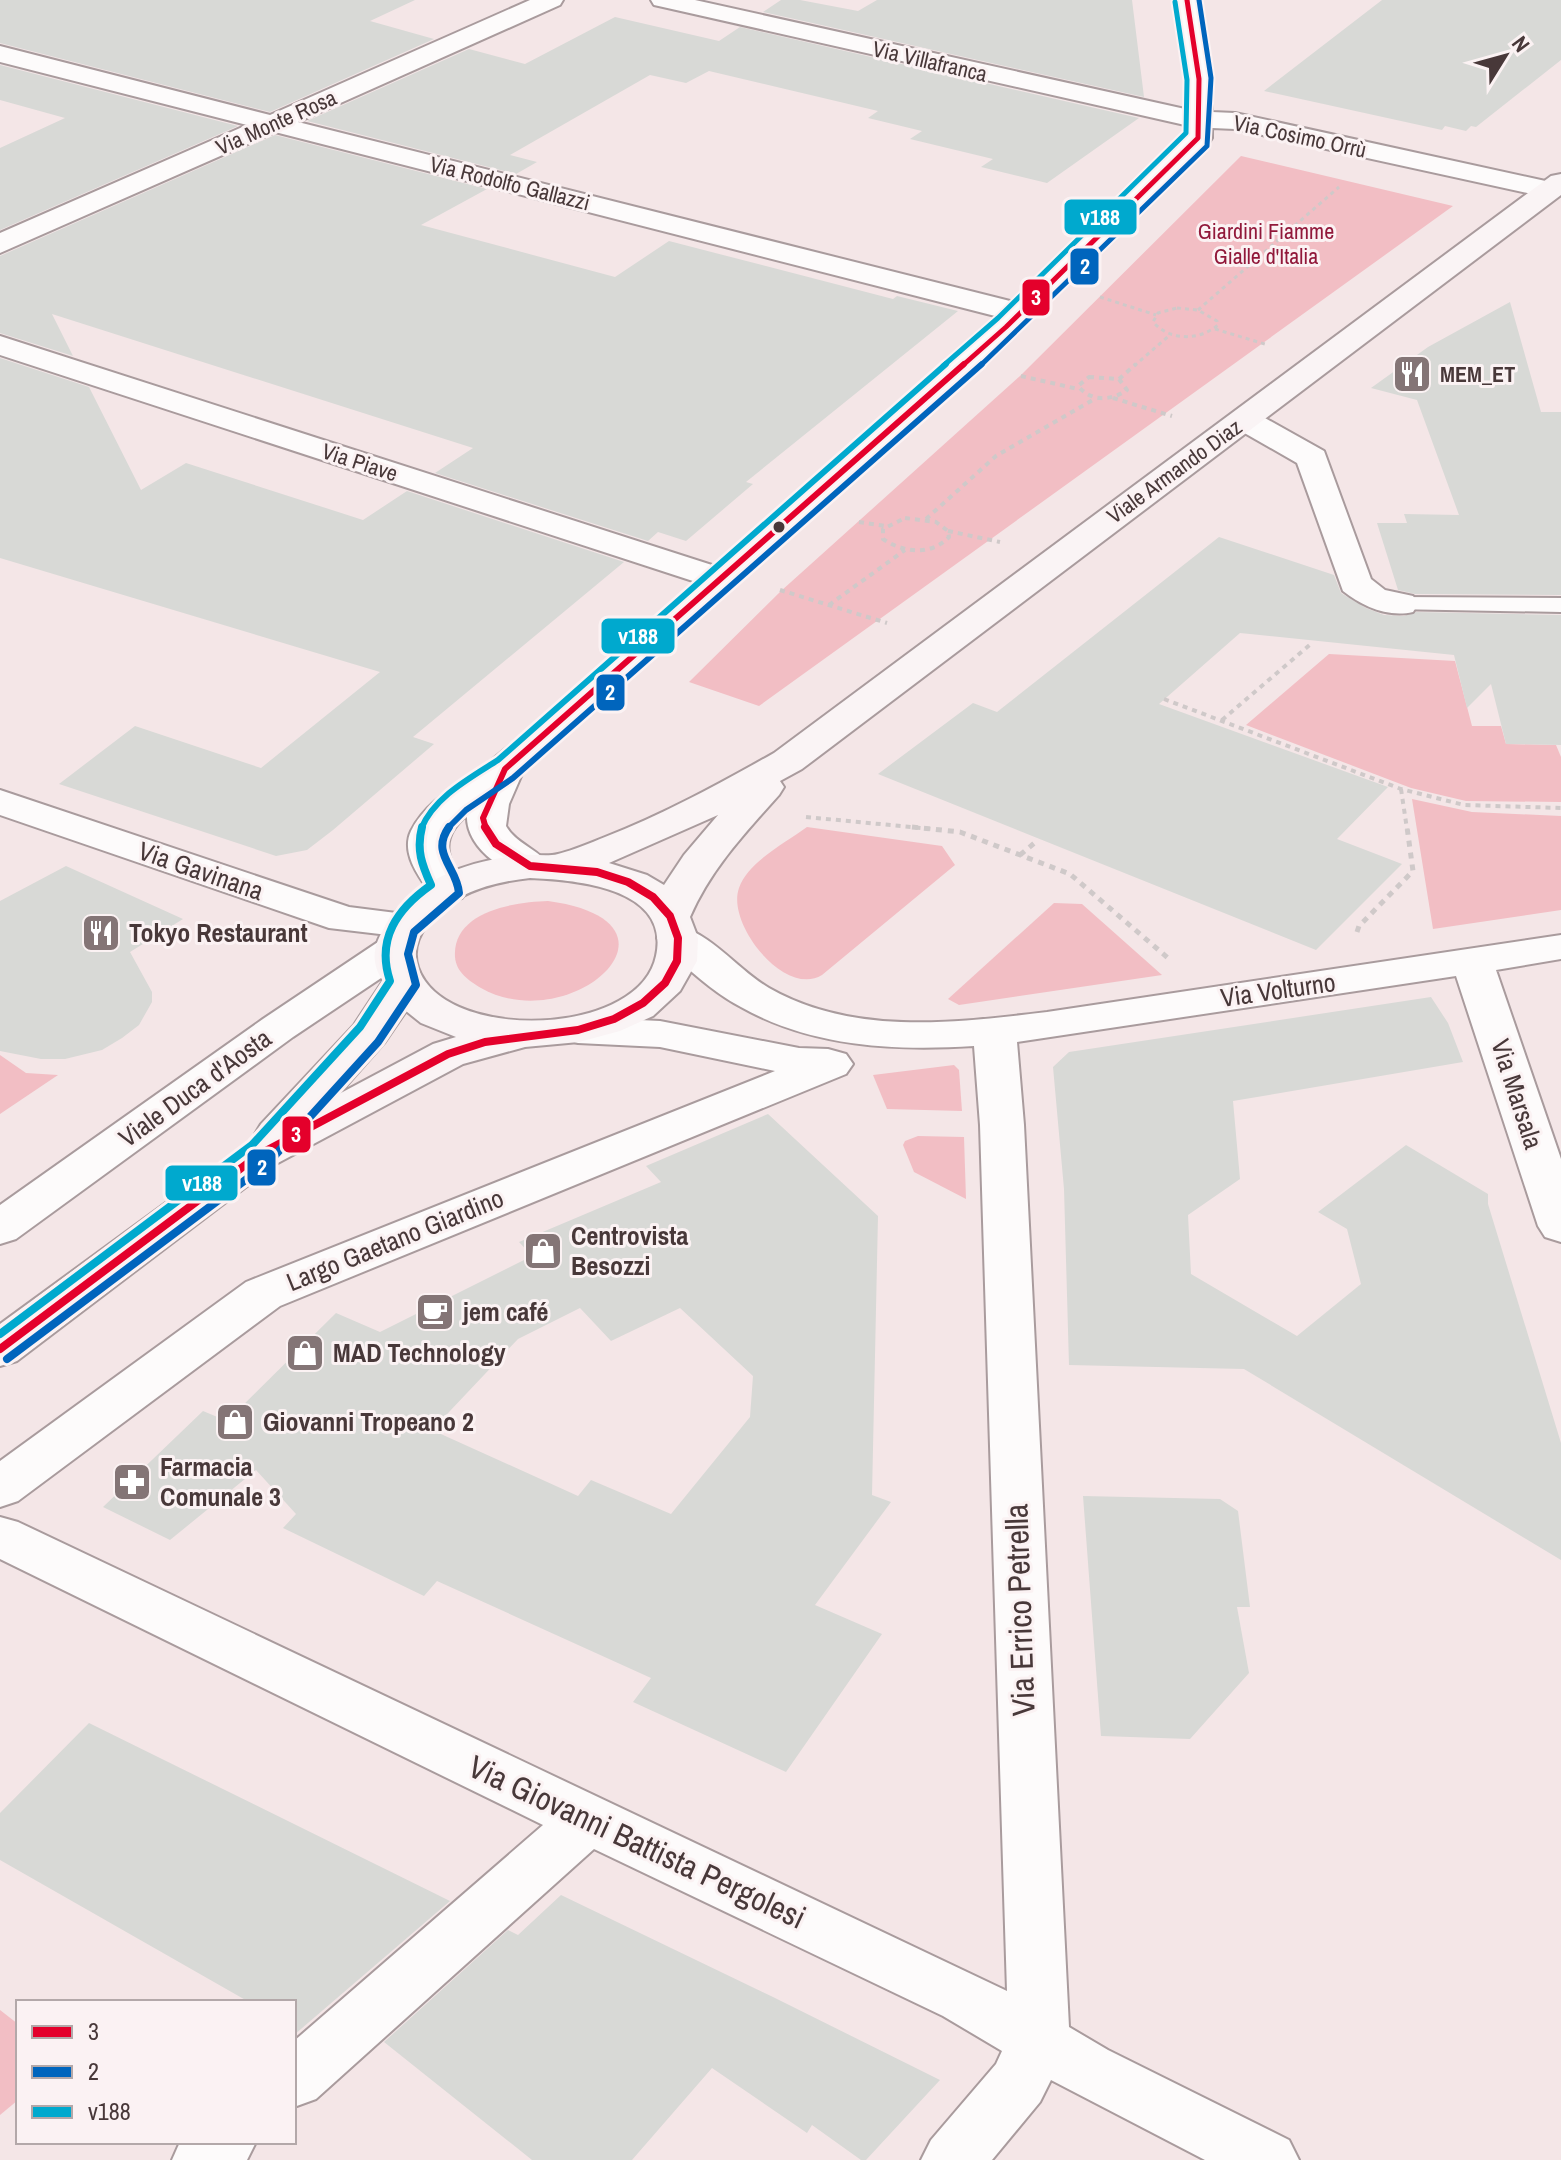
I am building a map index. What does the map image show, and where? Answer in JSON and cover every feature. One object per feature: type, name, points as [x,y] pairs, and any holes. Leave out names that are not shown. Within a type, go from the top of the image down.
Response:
[{"type":"main road","name":"Viale Armando Diaz","points":[[546,866],[609,852],[687,818],[788,761],[1055,558],[1550,196]]},
{"type":"main road","name":"Viale Armando Diaz","points":[[674,927],[679,892],[690,873],[788,761]]},
{"type":"main road","points":[[0,1349],[260,1154],[448,1054],[485,1042],[578,1030],[614,1019],[665,983],[677,961],[674,927],[653,897],[628,882],[597,872],[546,866],[501,868],[448,889],[410,916],[401,953],[369,1034],[260,1154]]},
{"type":"main road","points":[[401,953],[413,996],[443,1017],[483,1031],[530,1035]]},
{"type":"street","name":"Via Monte Rosa","points":[[0,244],[551,0]]},
{"type":"street","name":"Via Villafranca","points":[[663,0],[1197,119]]},
{"type":"street","points":[[448,889],[431,859],[428,844],[432,828],[453,806],[505,769],[1020,313],[1198,138],[1199,79],[1187,0]]},
{"type":"street","name":"Via Rodolfo Gallazzi","points":[[0,54],[1020,313]]},
{"type":"street","name":"Via Cosimo Orrù","points":[[1197,119],[1257,144],[1550,196]]},
{"type":"street","name":"Via Piave","points":[[0,345],[720,579]]},
{"type":"street","points":[[1245,420],[1312,458],[1355,584],[1373,597],[1400,604]]},
{"type":"street","points":[[505,769],[483,818],[486,831],[496,844],[546,866]]},
{"type":"street","name":"Via Gavinana","points":[[0,802],[344,919],[401,953]]},
{"type":"street","points":[[674,927],[717,971],[757,999],[819,1024],[887,1034],[994,1032]]},
{"type":"street","name":"Via Volturno","points":[[994,1032],[1561,947]]},
{"type":"street","name":"Viale Duca d'Aosta","points":[[0,1228],[278,1028],[401,953]]},
{"type":"street","name":"Via Marsala","points":[[1472,962],[1561,1226]]},
{"type":"street","name":"Largo Gaetano Giardino","points":[[578,1030],[660,1034],[799,1062],[831,1064],[902,1057],[994,1032]]},
{"type":"street","name":"Via Errico Petrella","points":[[953,2160],[1018,2083],[1039,2041],[1002,1125],[994,1032]]},
{"type":"street","name":"Largo Gaetano Giardino","points":[[0,1488],[263,1294],[831,1064]]},
{"type":"street","name":"Via Giovanni Battista Pergolesi","points":[[0,1536],[588,1820],[964,1997],[1105,2079],[1267,2160]]},
{"type":"street","points":[[296,2078],[588,1820]]},
{"type":"street","points":[[204,2160],[222,2144]]},
{"type":"lane","points":[[1400,604],[1561,605]]},
{"type":"path","points":[[1198,310],[1346,181]]},
{"type":"path","points":[[1093,295],[1156,315],[1177,308],[1198,310],[1217,321],[1215,329]]},
{"type":"path","points":[[1156,315],[1155,326],[1171,334],[1201,335],[1215,329],[1271,346]]},
{"type":"path","points":[[1078,389],[1079,382],[1089,377],[1119,379],[1171,334]]},
{"type":"path","points":[[1014,375],[1078,389],[1096,398],[1112,398],[1173,416]]},
{"type":"path","points":[[1112,398],[1127,390],[1119,379]]},
{"type":"path","points":[[926,519],[972,474],[996,456],[1096,398]]},
{"type":"path","points":[[851,521],[886,526],[905,518],[926,519],[948,531],[1000,542]]},
{"type":"path","points":[[886,526],[881,534],[883,539],[905,550]]},
{"type":"path","points":[[829,605],[905,550],[937,547],[945,543],[948,531]]},
{"type":"path","points":[[775,589],[887,623]]},
{"type":"path","points":[[1222,720],[1313,642]]},
{"type":"path","points":[[1164,699],[1401,789],[1464,805],[1561,808]]},
{"type":"path","points":[[1359,942],[1356,934],[1359,926],[1413,871],[1401,789]]},
{"type":"path","points":[[801,817],[960,832],[1070,874],[1176,965]]},
{"type":"path","points":[[1020,855],[1038,840]]},
{"type":"green space","name":"Giardini Fiamme Gialle d'Italia","points":[[1241,156],[1453,206],[759,706],[689,682],[781,591],[1020,376]]},
{"type":"green space","points":[[1329,654],[1455,661],[1472,726],[1501,726],[1506,744],[1556,745],[1561,757],[1561,802],[1466,801],[1411,788],[1246,725]]},
{"type":"green space","points":[[1412,799],[1472,812],[1561,816],[1561,910],[1433,929]]},
{"type":"green space","points":[[807,827],[942,846],[955,865],[822,975],[807,979],[792,976],[762,954],[741,920],[737,903],[739,888],[750,870]]},
{"type":"green space","points":[[548,901],[593,913],[615,931],[618,951],[606,972],[582,988],[551,999],[516,1000],[481,988],[461,972],[455,957],[457,941],[474,919],[503,907]]},
{"type":"green space","points":[[1054,903],[1082,904],[1162,975],[959,1005],[948,999]]},
{"type":"green space","points":[[0,1055],[26,1073],[58,1075],[0,1114]]},
{"type":"green space","points":[[954,1065],[959,1070],[962,1111],[887,1109],[873,1075]]},
{"type":"green space","points":[[918,1136],[964,1137],[966,1199],[914,1172],[903,1145],[905,1141]]},
{"type":"green space","points":[[0,2010],[16,2022],[16,2102],[0,2115]]},
{"type":"building","points":[[0,0],[415,0],[370,21],[434,39],[270,112],[0,43]]},
{"type":"building","points":[[781,0],[800,0],[858,11],[877,0],[1132,0],[1144,97],[763,12]]},
{"type":"building","points":[[1382,0],[1561,0],[1561,60],[1476,127],[1471,126],[1466,131],[1445,126],[1442,130],[1264,91]]},
{"type":"building","points":[[615,17],[719,41],[740,27],[1139,118],[1047,183],[981,167],[993,159],[910,139],[922,131],[868,118],[878,111],[709,71],[686,83],[650,75],[510,155],[537,162],[516,174],[307,121],[469,49],[525,64]]},
{"type":"building","points":[[0,65],[238,126],[0,230],[0,148],[65,118],[0,100]]},
{"type":"building","points":[[275,135],[487,189],[421,225],[615,277],[669,241],[893,299],[897,296],[958,311],[746,482],[753,484],[686,541],[658,532],[648,541],[435,473],[473,448],[52,314],[73,356],[0,333],[0,256]]},
{"type":"building","points":[[1510,302],[1541,412],[1561,412],[1561,595],[1415,594],[1398,590],[1377,523],[1407,523],[1404,514],[1459,515],[1417,400],[1371,388],[1428,347]]},
{"type":"building","points":[[0,358],[89,387],[141,490],[186,463],[363,520],[407,491],[624,562],[413,737],[434,744],[333,830],[307,850],[276,856],[59,784],[135,726],[261,768],[380,672],[0,558]]},
{"type":"building","points":[[1219,537],[1334,575],[1341,593],[1384,615],[1404,616],[1416,612],[1561,615],[1561,745],[1506,744],[1491,684],[1467,708],[1454,655],[1240,633],[1159,704],[1388,787],[1337,839],[1402,864],[1316,950],[878,774],[973,703],[997,712]]},
{"type":"building","points":[[66,866],[183,919],[130,952],[152,992],[152,1002],[139,1025],[122,1038],[102,1050],[65,1059],[41,1059],[0,1051],[0,901]]},
{"type":"building","points":[[1431,997],[1448,1023],[1463,1062],[1233,1101],[1240,1179],[1188,1215],[1191,1274],[1297,1336],[1361,1284],[1347,1229],[1318,1212],[1406,1145],[1488,1194],[1488,1204],[1561,1443],[1561,1560],[1244,1369],[1069,1365],[1064,1189],[1053,1067],[1069,1052]]},
{"type":"building","points":[[768,1114],[878,1216],[872,1495],[891,1502],[815,1605],[882,1634],[786,1772],[633,1702],[651,1678],[437,1581],[424,1596],[283,1528],[296,1514],[256,1470],[170,1540],[103,1507],[203,1411],[227,1421],[336,1313],[380,1332],[532,1256],[519,1242],[661,1182],[646,1166]],"holes":[[[580,1308],[611,1341],[680,1308],[753,1376],[750,1417],[671,1514],[591,1480],[578,1496],[432,1430],[518,1339]]]},
{"type":"building","points":[[1083,1496],[1220,1499],[1238,1511],[1250,1607],[1237,1607],[1249,1673],[1190,1739],[1101,1736]]},
{"type":"building","points":[[89,1723],[450,1901],[296,2033],[296,2000],[245,2000],[0,1860],[0,1813]]},
{"type":"building","points":[[561,1895],[940,2080],[866,2160],[861,2160],[812,2125],[807,2133],[712,2068],[632,2160],[532,2160],[384,2042],[508,1930],[518,1935]]},
{"type":"transit line","name":"3","points":[[0,1349],[260,1154],[448,1054],[485,1042],[578,1030],[614,1019],[643,1003],[665,983],[677,961],[678,938],[670,916],[653,897],[628,882],[597,872],[530,866],[496,844],[486,831],[483,818],[505,769],[1006,327],[1198,138],[1199,79],[1187,0]]},
{"type":"transit line","name":"2","points":[[7,1359],[268,1163],[378,1042],[416,985],[408,954],[414,932],[459,893],[457,882],[441,853],[441,842],[455,820],[513,778],[1014,336],[1207,146],[1211,78],[1199,0]]},
{"type":"transit line","name":"v188","points":[[0,1334],[252,1145],[360,1027],[390,981],[384,952],[391,926],[408,903],[431,885],[420,862],[418,843],[422,825],[432,810],[446,796],[498,760],[998,318],[1186,133],[1187,80],[1175,2]]},
{"type":"place","name":"MEM_ET","points":[[1412,374]]},
{"type":"place","name":"Tokyo Restaurant","points":[[101,933]]},
{"type":"place","name":"Centrovista Besozzi","points":[[543,1251]]},
{"type":"place","name":"jem café","points":[[435,1312]]},
{"type":"place","name":"MAD Technology","points":[[305,1353]]},
{"type":"place","name":"Giovanni Tropeano 2","points":[[235,1422]]},
{"type":"place","name":"Farmacia Comunale 3","points":[[132,1482]]}]
